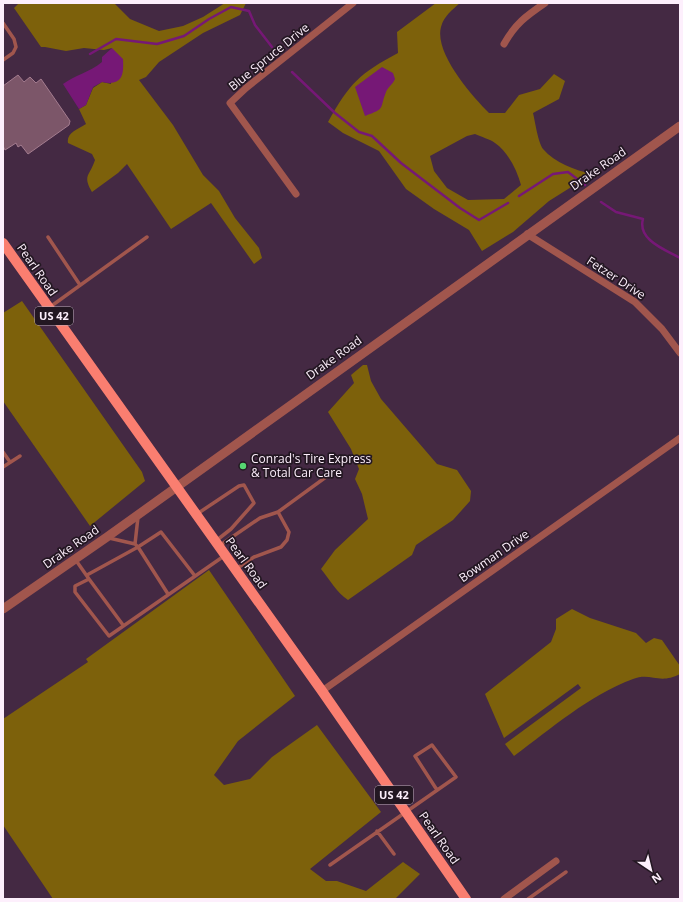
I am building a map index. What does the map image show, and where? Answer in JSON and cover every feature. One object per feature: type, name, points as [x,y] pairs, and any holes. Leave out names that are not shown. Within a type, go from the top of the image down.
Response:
[{"type":"main road","name":"Pearl Road","points":[[3,243],[322,691],[466,899]]},
{"type":"street","name":"Blue Spruce Drive","points":[[296,194],[230,103],[246,88],[353,3]]},
{"type":"street","points":[[504,44],[512,30],[523,18],[545,3]]},
{"type":"street","name":"Drake Road","points":[[3,609],[107,537],[527,234],[680,126]]},
{"type":"street","name":"Fetzer Drive","points":[[527,234],[635,302],[662,329],[680,353]]},
{"type":"street","name":"Bowman Drive","points":[[322,691],[680,438]]},
{"type":"street","points":[[504,899],[556,861]]},
{"type":"lane","points":[[3,23],[14,39],[16,47],[13,53],[3,60]]},
{"type":"lane","points":[[48,237],[80,285]]},
{"type":"lane","points":[[48,308],[146,237]]},
{"type":"lane","points":[[3,452],[10,462]]},
{"type":"lane","points":[[3,467],[20,456]]},
{"type":"lane","points":[[216,544],[260,518],[278,512],[326,478]]},
{"type":"lane","points":[[196,515],[239,486],[244,485],[254,503],[216,544]]},
{"type":"lane","points":[[236,570],[254,557],[281,546],[287,540],[288,532],[278,512]]},
{"type":"lane","points":[[138,514],[137,546],[168,594]]},
{"type":"lane","points":[[87,575],[161,532],[195,576]]},
{"type":"lane","points":[[107,537],[137,546]]},
{"type":"lane","points":[[89,579],[75,586],[75,592],[109,636],[225,555]]},
{"type":"lane","points":[[75,559],[124,625]]},
{"type":"lane","points":[[330,865],[456,777],[432,745],[415,756],[437,790]]},
{"type":"lane","points":[[377,831],[394,854]]},
{"type":"lane","points":[[528,899],[566,872]]},
{"type":"shaded area","points":[[19,3],[114,3],[130,19],[159,31],[183,26],[203,17],[225,3],[246,3],[240,15],[203,33],[159,62],[146,77],[139,80],[173,125],[203,175],[219,191],[235,218],[259,248],[262,258],[254,264],[211,203],[171,229],[127,164],[118,173],[92,192],[87,179],[95,160],[92,154],[68,143],[68,140],[73,132],[86,124],[79,109],[86,105],[93,88],[102,82],[111,84],[112,48],[104,50],[84,48],[66,51],[41,47],[14,8]]},
{"type":"shaded area","points":[[436,3],[460,3],[444,20],[441,27],[440,37],[443,49],[449,61],[464,85],[489,113],[505,113],[519,95],[540,89],[554,74],[565,81],[559,99],[533,113],[538,137],[543,149],[553,158],[572,168],[592,174],[549,201],[513,232],[482,251],[469,230],[434,209],[406,189],[379,151],[343,133],[328,122],[342,98],[357,81],[374,67],[398,53],[397,32]],"holes":[[[475,134],[491,140],[500,147],[508,156],[517,173],[521,185],[504,199],[468,200],[447,188],[434,171],[430,156],[467,136]]]},
{"type":"shaded area","points":[[112,48],[123,59],[122,75],[118,81],[109,83],[102,82],[93,87],[86,105],[79,109],[63,84],[102,62],[102,57]]},
{"type":"shaded area","points":[[382,67],[393,73],[395,79],[387,90],[381,108],[365,116],[355,87]]},
{"type":"shaded area","points":[[22,301],[142,472],[145,481],[90,526],[3,401],[3,313]]},
{"type":"shaded area","points":[[363,365],[367,365],[371,381],[381,399],[437,464],[457,470],[471,491],[470,501],[453,520],[416,545],[412,555],[348,600],[337,590],[321,569],[335,550],[368,519],[362,494],[355,479],[359,469],[351,449],[328,412],[354,383],[351,375]]},
{"type":"shaded area","points":[[209,570],[295,696],[238,741],[214,775],[224,785],[250,779],[272,757],[317,725],[381,812],[310,869],[326,881],[337,881],[366,891],[403,862],[420,874],[395,899],[53,899],[3,825],[3,719],[88,662],[86,659]]},
{"type":"shaded area","points":[[572,609],[590,618],[636,633],[646,643],[654,638],[662,640],[680,666],[680,674],[661,679],[639,677],[617,686],[571,713],[514,756],[505,744],[581,688],[578,684],[504,738],[485,694],[551,642],[556,629],[556,619]]},
{"type":"building","points":[[18,75],[24,82],[30,77],[36,83],[41,79],[70,121],[69,125],[28,154],[21,145],[18,147],[16,143],[5,150],[3,146],[3,86]]},
{"type":"waterway","points":[[90,54],[116,39],[157,44],[184,36],[209,19],[231,7],[249,11],[255,25],[272,47]]},
{"type":"waterway","points":[[292,72],[335,113],[359,132],[372,136],[401,163],[460,208],[479,220],[508,203]]},
{"type":"waterway","points":[[519,196],[553,174],[568,172],[585,185]]},
{"type":"waterway","points":[[601,202],[616,212],[643,219],[642,226],[644,233],[648,238],[661,248],[680,258]]},
{"type":"place","name":"Conrad's Tire Express & Total Car Care","points":[[243,466]]}]
